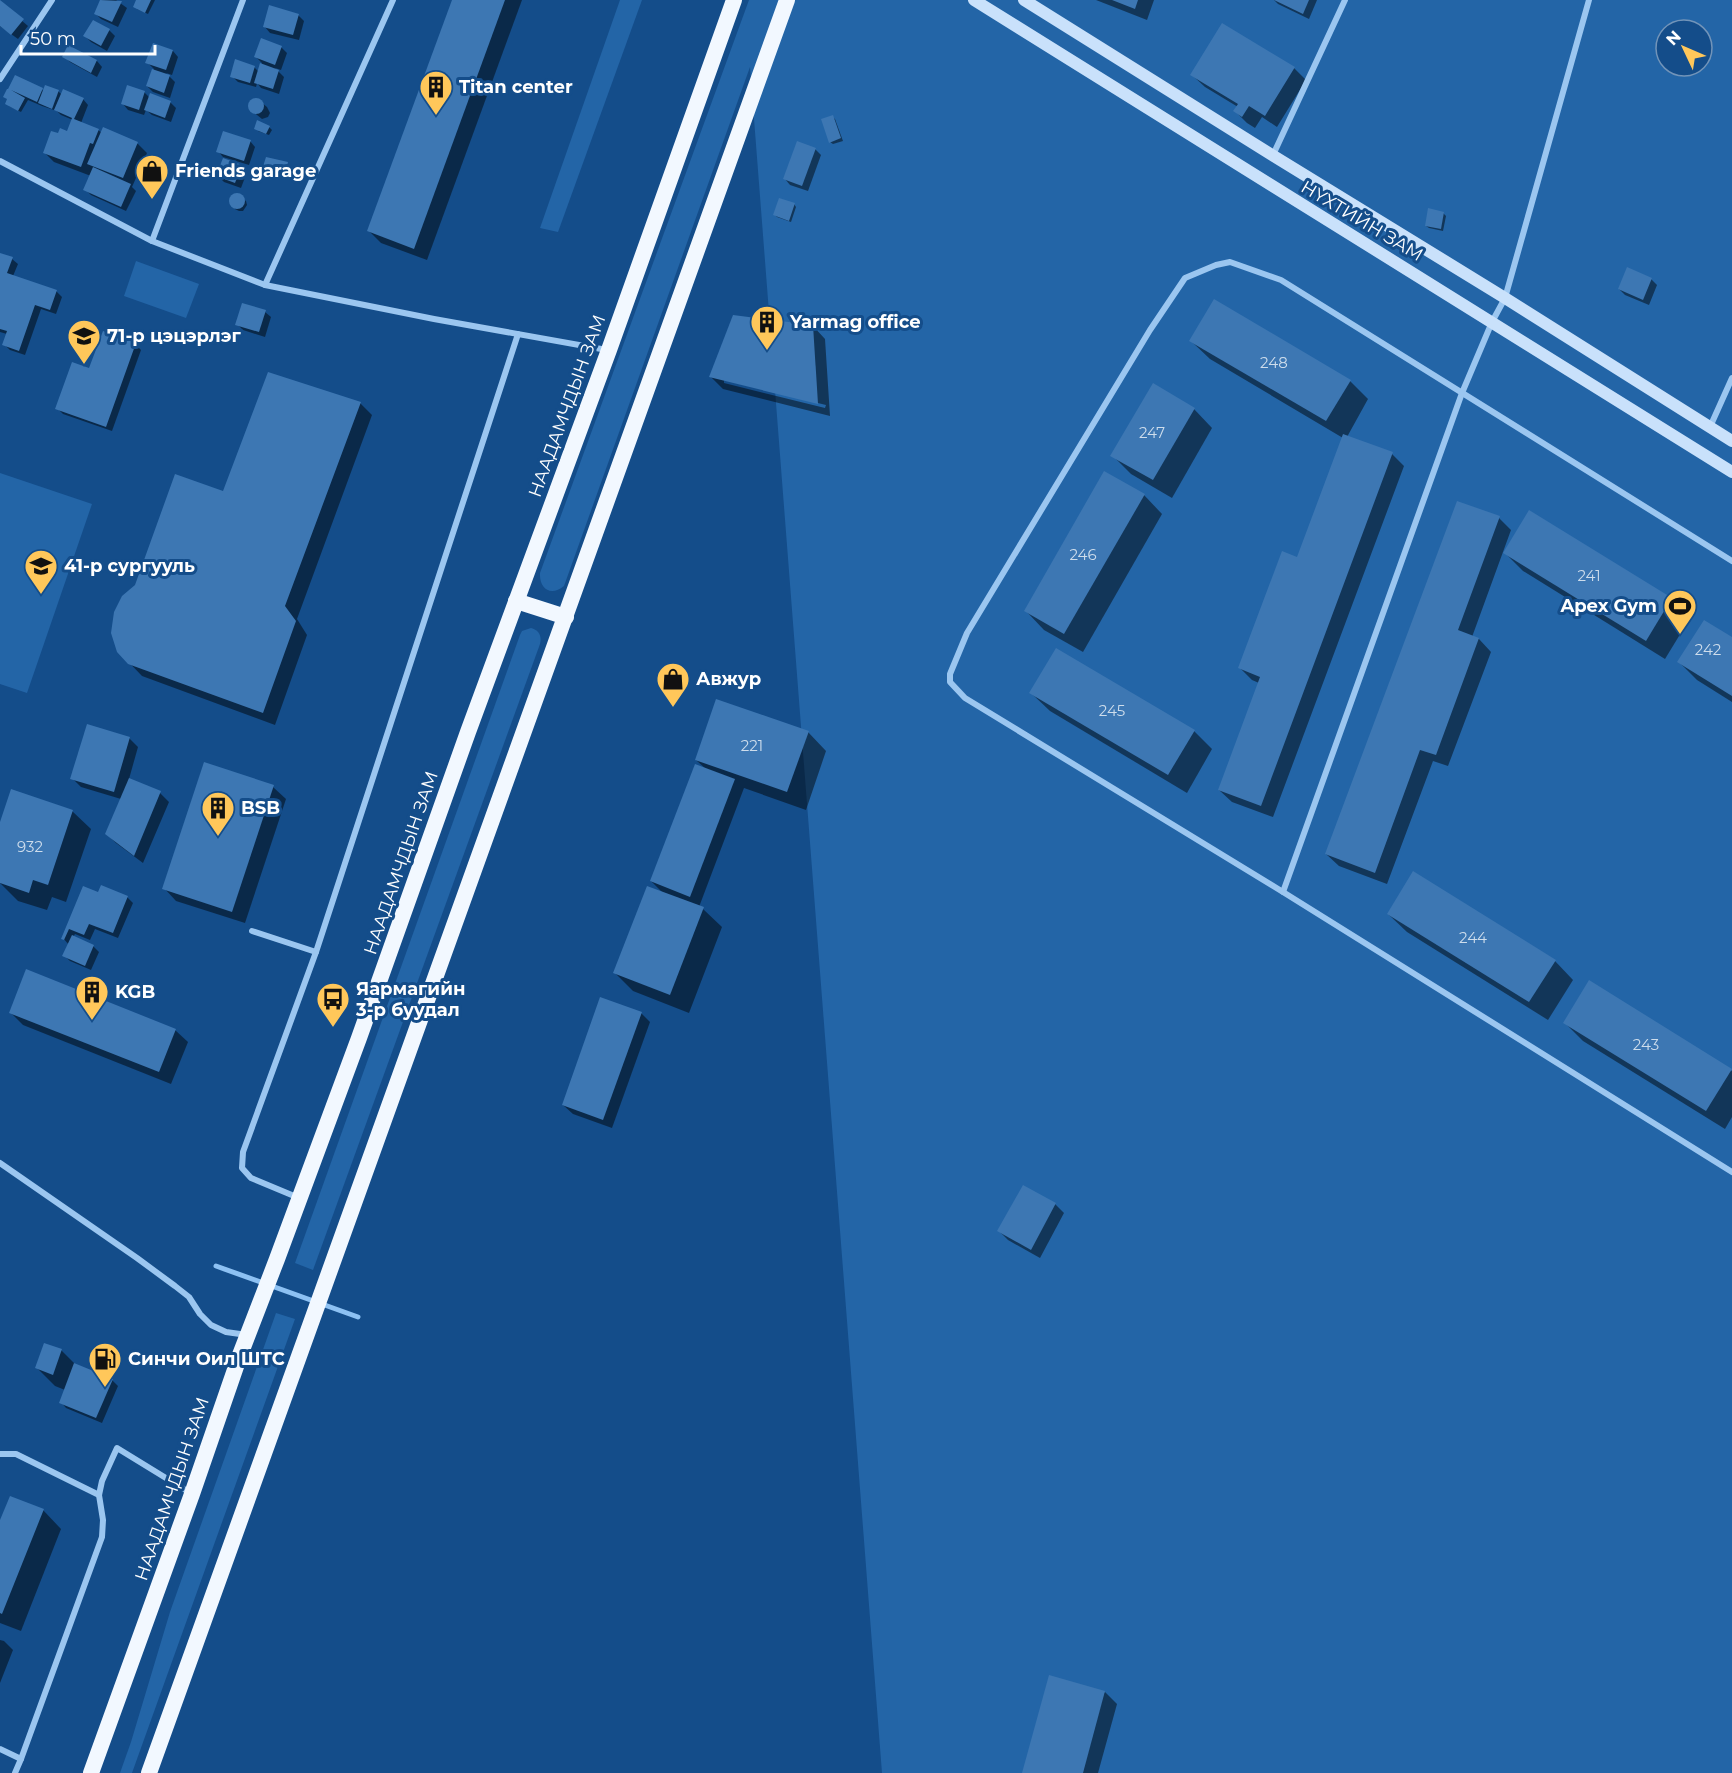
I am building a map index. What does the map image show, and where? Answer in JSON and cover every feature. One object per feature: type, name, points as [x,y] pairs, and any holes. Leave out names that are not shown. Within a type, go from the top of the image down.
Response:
[{"type":"highway","name":"НААДАМЧДЫН ЗАМ","points":[[91,1773],[248,1335],[399,928],[468,732],[735,0]]},
{"type":"highway","points":[[149,1773],[787,0]]},
{"type":"highway","points":[[516,601],[566,617]]},
{"type":"main road","name":"НҮХТИЙН ЗАМ","points":[[974,0],[1732,472]]},
{"type":"main road","name":"НҮХТИЙН ЗАМ","points":[[1024,0],[1732,441]]},
{"type":"street","points":[[0,79],[52,0]]},
{"type":"street","points":[[152,240],[243,0]]},
{"type":"street","points":[[265,285],[393,0]]},
{"type":"street","points":[[1272,156],[1346,0]]},
{"type":"street","points":[[1283,891],[1462,393],[1492,322],[1505,298],[1588,0]]},
{"type":"street","points":[[0,161],[152,240],[265,285],[609,350]]},
{"type":"street","points":[[1732,561],[1281,280],[1230,262],[1216,265],[1185,278],[1150,330],[967,633],[950,674],[950,682],[965,698],[1283,891],[1732,1172]]},
{"type":"street","points":[[300,1198],[251,1178],[242,1168],[243,1152],[316,952],[518,334]]},
{"type":"street","points":[[1710,427],[1732,378]]},
{"type":"street","points":[[252,931],[316,952]]},
{"type":"street","points":[[0,1163],[175,1286],[189,1297],[200,1314],[211,1325],[226,1332],[248,1335]]},
{"type":"street","points":[[15,1773],[102,1537],[103,1520],[99,1495],[102,1481],[117,1448],[192,1494]]},
{"type":"street","points":[[0,1454],[16,1454],[99,1495]]},
{"type":"street","points":[[0,1749],[21,1759]]},
{"type":"shaded area","points":[[620,0],[642,0],[558,232],[540,228]]},
{"type":"shaded area","points":[[749,0],[1732,0],[1732,1773],[882,1773],[750,67],[564,586],[550,591],[544,587],[540,573]]},
{"type":"shaded area","points":[[136,261],[199,284],[186,318],[124,296]]},
{"type":"shaded area","points":[[0,473],[92,504],[27,693],[0,684]]},
{"type":"shaded area","points":[[531,628],[539,634],[540,644],[313,1270],[295,1263],[520,635],[522,631]]},
{"type":"shaded area","points":[[276,1313],[295,1319],[132,1773],[120,1773],[170,1612]]},
{"type":"building","points":[[0,0],[24,19],[11,35],[0,26]]},
{"type":"building","points":[[100,0],[122,1],[112,22],[94,14]]},
{"type":"building","points":[[136,0],[151,0],[145,13],[133,7]]},
{"type":"building","name":"Titan center","points":[[452,0],[505,0],[414,249],[367,231]]},
{"type":"building","points":[[1112,0],[1138,0],[1135,9]]},
{"type":"building","points":[[1274,0],[1309,0],[1303,14]]},
{"type":"building","points":[[269,5],[299,14],[293,35],[263,27]]},
{"type":"building","points":[[93,20],[110,29],[101,46],[83,36]]},
{"type":"building","points":[[1222,23],[1295,67],[1265,116],[1249,106],[1242,117],[1233,111],[1238,104],[1190,75]]},
{"type":"building","points":[[261,38],[282,46],[275,65],[254,57]]},
{"type":"building","points":[[153,43],[173,50],[166,70],[145,63]]},
{"type":"building","points":[[68,45],[97,60],[91,73],[62,57]]},
{"type":"building","points":[[235,59],[255,66],[250,83],[230,77]]},
{"type":"building","points":[[260,63],[279,70],[273,89],[254,83]]},
{"type":"building","points":[[152,69],[170,75],[164,93],[146,86]]},
{"type":"building","points":[[15,75],[43,88],[37,102],[11,90],[25,98],[18,111],[5,104],[7,99],[3,97]]},
{"type":"building","points":[[45,85],[59,90],[52,109],[38,103]]},
{"type":"building","points":[[127,85],[145,91],[139,110],[121,104]]},
{"type":"building","points":[[63,89],[84,98],[74,119],[99,129],[93,144],[90,143],[81,167],[43,153],[51,131],[58,133],[60,128],[67,131],[72,118],[54,110]]},
{"type":"building","points":[[150,93],[171,101],[165,118],[144,110]]},
{"type":"building","points":[[253,98],[259,98],[264,106],[262,112],[253,114],[248,109],[248,103]]},
{"type":"building","points":[[833,115],[841,138],[829,143],[821,119]]},
{"type":"building","points":[[257,120],[270,126],[266,134],[254,129]]},
{"type":"building","points":[[103,127],[138,142],[123,178],[87,164]]},
{"type":"building","points":[[223,131],[251,140],[244,161],[216,152]]},
{"type":"building","points":[[797,141],[816,148],[802,186],[783,179]]},
{"type":"building","points":[[266,157],[288,162],[286,170],[280,168],[277,177],[261,173]]},
{"type":"building","points":[[223,158],[242,165],[235,183],[216,176]]},
{"type":"building","points":[[93,167],[131,184],[121,207],[83,190]]},
{"type":"building","points":[[234,193],[240,193],[245,201],[243,207],[234,209],[229,204],[229,198]]},
{"type":"building","points":[[779,198],[795,203],[789,221],[773,215]]},
{"type":"building","points":[[1428,208],[1444,212],[1441,229],[1425,226]]},
{"type":"building","points":[[0,253],[13,257],[7,273],[57,290],[50,310],[35,305],[19,351],[2,345],[7,331],[0,329]]},
{"type":"building","points":[[1627,267],[1652,278],[1643,300],[1618,289]]},
{"type":"building","points":[[1214,299],[1351,380],[1326,421],[1189,341]]},
{"type":"building","points":[[242,303],[266,310],[259,332],[235,325]]},
{"type":"building","name":"Yarmag office","points":[[733,315],[813,325],[818,404],[709,377]]},
{"type":"building","points":[[103,331],[136,343],[106,427],[55,409],[72,362],[89,368]]},
{"type":"building","points":[[268,372],[361,402],[285,606],[296,621],[263,713],[128,664],[117,652],[111,633],[114,612],[122,596],[135,585],[175,474],[223,491]]},
{"type":"building","points":[[1153,383],[1195,408],[1153,480],[1110,456]]},
{"type":"building","points":[[1343,434],[1393,452],[1261,806],[1218,790],[1260,677],[1238,668],[1282,551],[1297,557]]},
{"type":"building","points":[[1104,471],[1145,494],[1064,634],[1024,611]]},
{"type":"building","points":[[1457,501],[1500,516],[1458,630],[1479,638],[1436,755],[1420,750],[1375,873],[1325,854]]},
{"type":"building","points":[[1529,510],[1672,598],[1646,641],[1503,553]]},
{"type":"building","points":[[1704,620],[1732,637],[1732,696],[1677,662]]},
{"type":"building","points":[[1056,648],[1195,730],[1168,775],[1029,693]]},
{"type":"building","points":[[716,699],[809,731],[787,792],[695,760]]},
{"type":"building","points":[[87,724],[130,737],[114,792],[70,779]]},
{"type":"building","name":"BSB","points":[[204,762],[274,785],[232,912],[162,889]]},
{"type":"building","points":[[695,764],[735,779],[690,897],[650,881]]},
{"type":"building","points":[[129,778],[161,791],[134,856],[105,834]]},
{"type":"building","points":[[11,789],[73,810],[48,885],[33,880],[29,893],[0,883],[0,822]]},
{"type":"building","points":[[1413,871],[1556,960],[1529,1002],[1387,914]]},
{"type":"building","points":[[101,885],[128,896],[113,933],[89,924],[84,935],[69,929],[64,940],[61,939],[83,886],[98,892]]},
{"type":"building","points":[[647,886],[704,907],[670,995],[613,973]]},
{"type":"building","points":[[72,935],[94,945],[85,966],[62,956]]},
{"type":"building","name":"KGB","points":[[26,969],[176,1029],[159,1072],[9,1013]]},
{"type":"building","points":[[1589,980],[1732,1069],[1706,1111],[1563,1023]]},
{"type":"building","points":[[600,997],[642,1012],[603,1120],[562,1105]]},
{"type":"building","points":[[1023,1185],[1056,1203],[1031,1250],[997,1231]]},
{"type":"building","points":[[44,1343],[62,1349],[53,1375],[35,1368]]},
{"type":"building","points":[[74,1363],[113,1379],[96,1418],[59,1403]]},
{"type":"building","points":[[10,1496],[44,1509],[2,1614],[0,1613],[0,1520]]},
{"type":"building","points":[[1049,1675],[1105,1691],[1083,1773],[1022,1773]]},
{"type":"waterway","points":[[216,1266],[358,1317]]},
{"type":"place","name":"Titan center","points":[[436,116]]},
{"type":"place","name":"Friends garage","points":[[152,200]]},
{"type":"place","name":"Yarmag office","points":[[767,351]]},
{"type":"place","name":"71-р цэцэрлэг","points":[[84,365]]},
{"type":"place","name":"41-р сургууль","points":[[41,595]]},
{"type":"place","name":"Apex Gym","points":[[1680,635]]},
{"type":"place","name":"Авжур","points":[[673,708]]},
{"type":"place","name":"BSB","points":[[218,837]]},
{"type":"place","name":"KGB","points":[[92,1021]]},
{"type":"place","name":"Яармагийн 3-р буудал","points":[[333,1028]]},
{"type":"place","name":"Синчи Оил ШТС","points":[[105,1388]]}]
